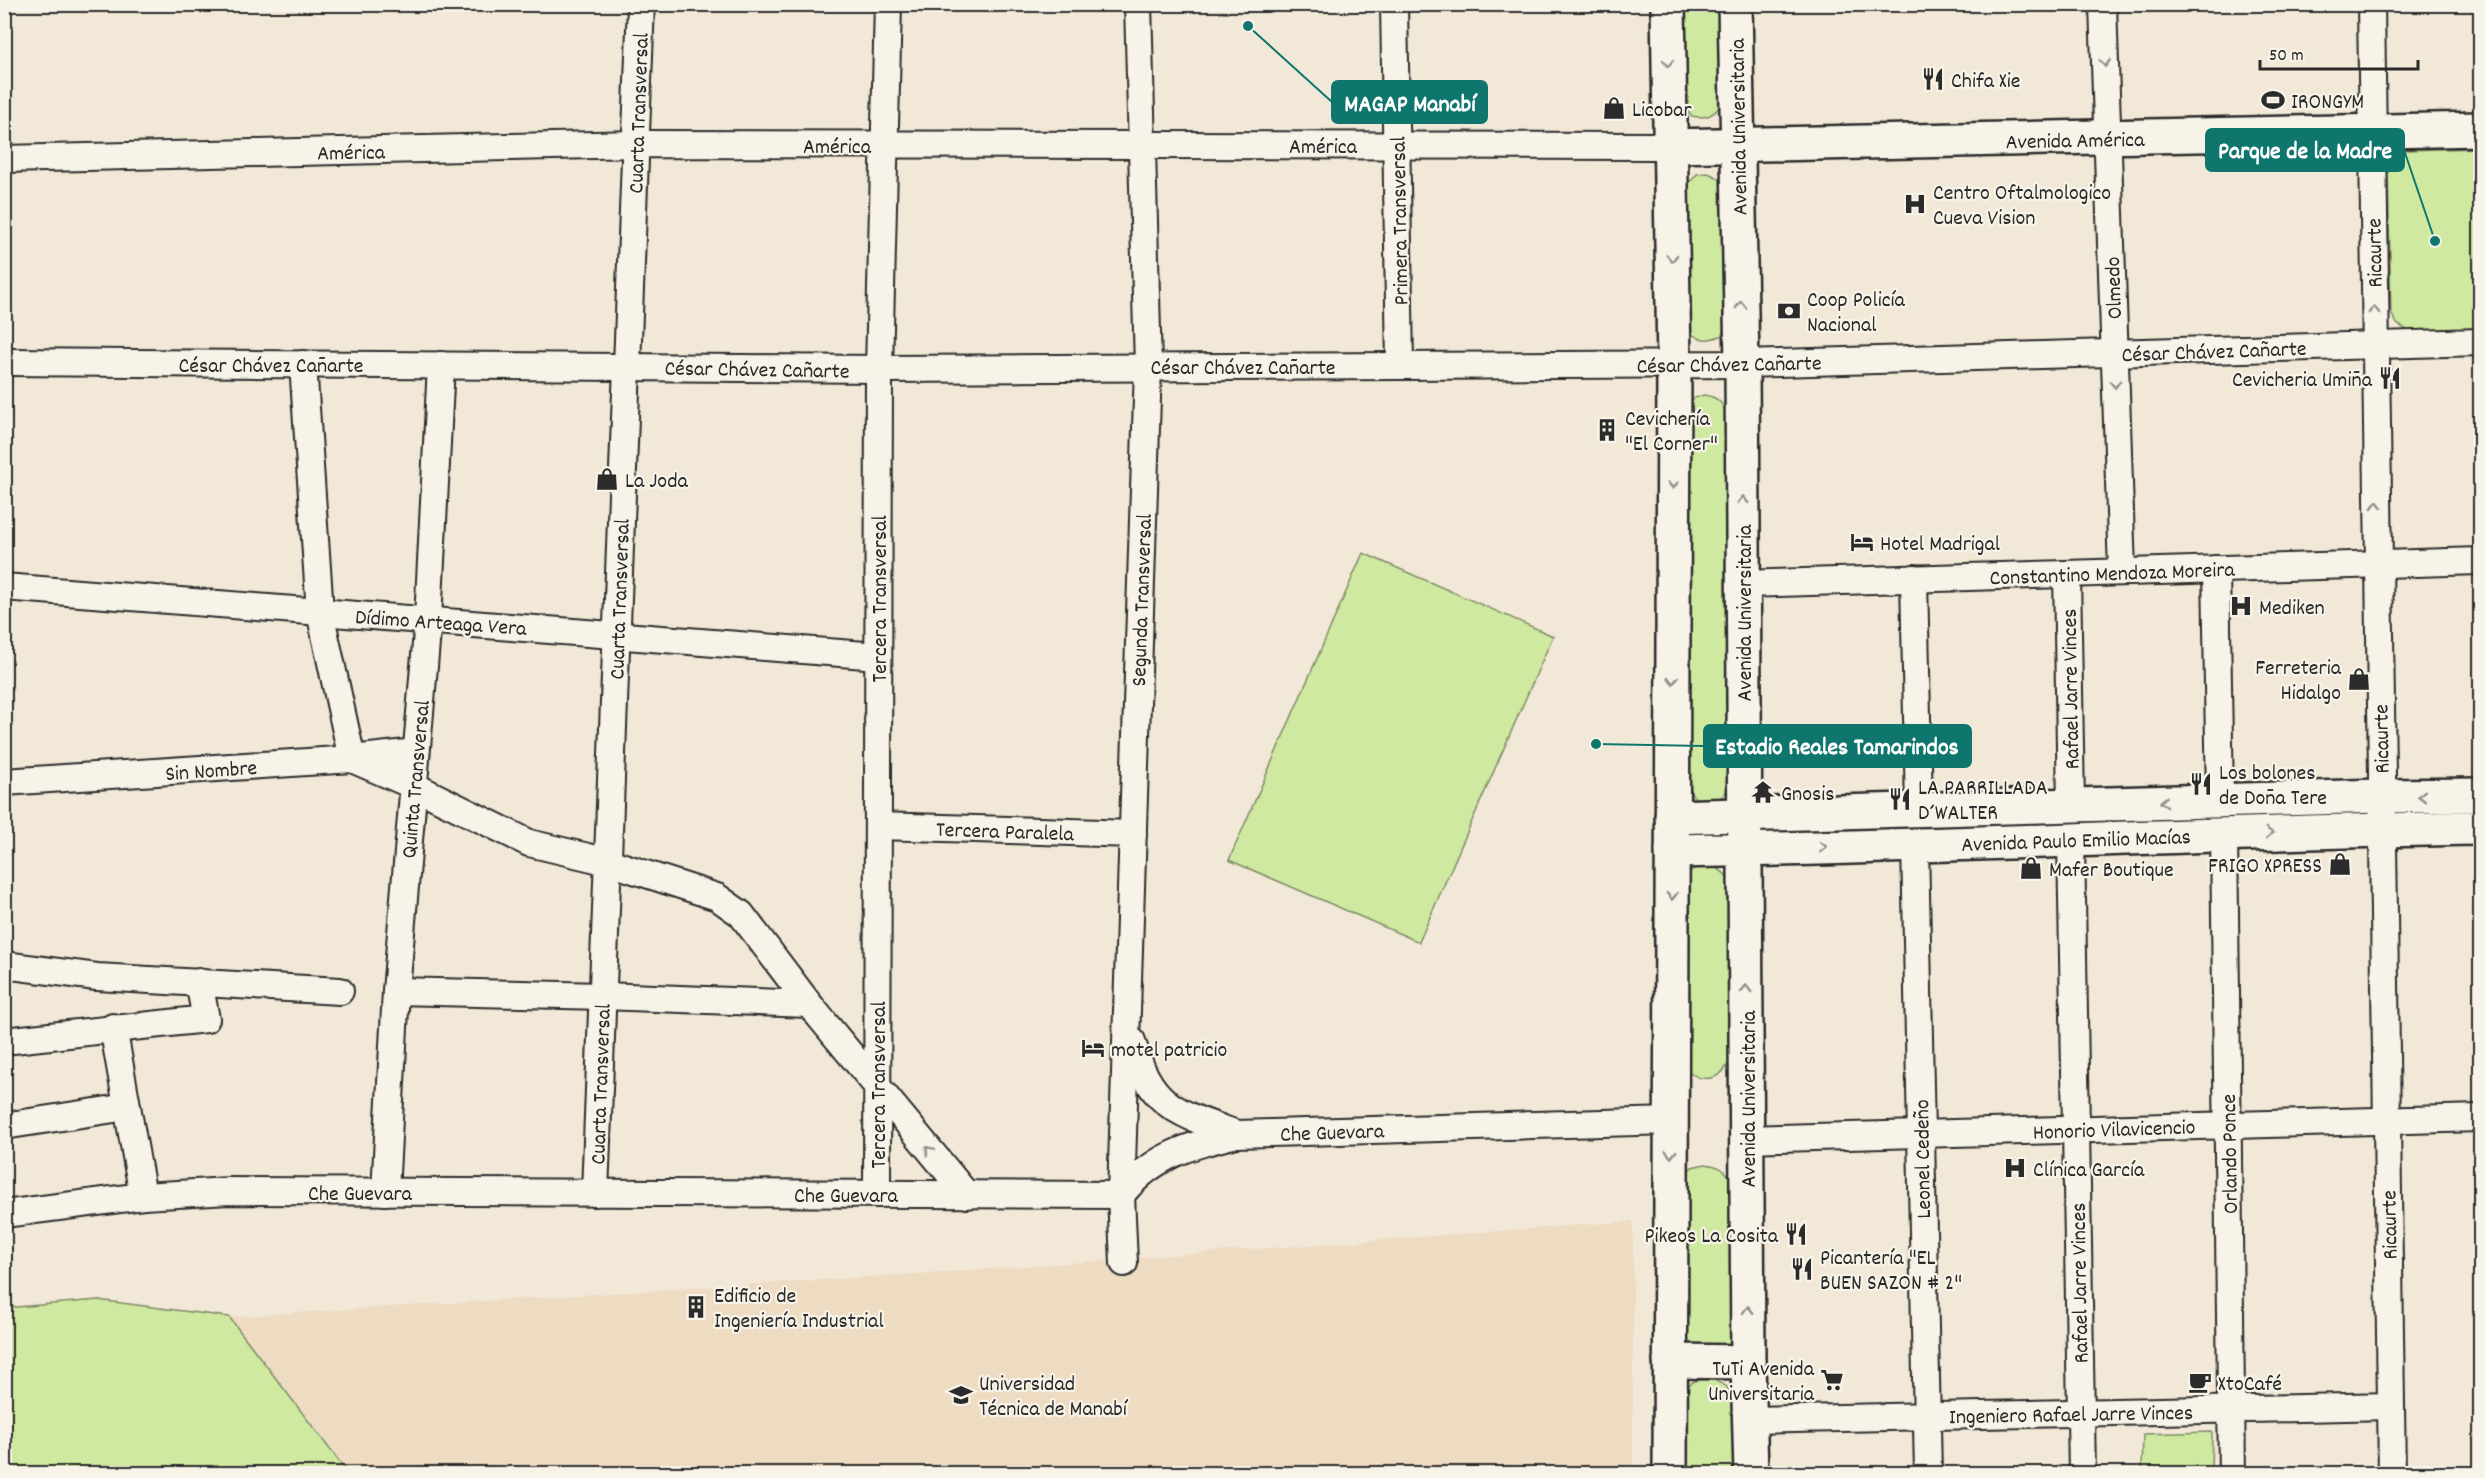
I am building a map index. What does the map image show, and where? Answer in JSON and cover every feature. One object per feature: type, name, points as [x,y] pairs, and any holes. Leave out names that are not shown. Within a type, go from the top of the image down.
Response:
[{"type":"main road","points":[[1668,4],[1674,364],[1670,1473]]},
{"type":"main road","name":"Avenida Universitaria","points":[[1735,4],[1742,364],[1743,584],[1755,849],[1747,1139],[1751,1473]]},
{"type":"main road","name":"Avenida América","points":[[1670,146],[2481,129]]},
{"type":"main road","name":"Avenida Paulo Emilio Macías","points":[[1672,817],[2220,800],[2481,795]]},
{"type":"main road","name":"Avenida Paulo Emilio Macías","points":[[1672,851],[2481,828]]},
{"type":"main road","points":[[1670,1361],[1748,1362]]},
{"type":"street","name":"Cuarta Transversal","points":[[595,1193],[641,4]]},
{"type":"street","name":"Tercera Transversal","points":[[877,1194],[879,369],[888,4]]},
{"type":"street","name":"Segunda Transversal","points":[[1121,1195],[1148,367],[1138,4]]},
{"type":"street","name":"Primera Transversal","points":[[1394,4],[1400,365]]},
{"type":"street","name":"Olmedo","points":[[2103,4],[2121,572]]},
{"type":"street","name":"Ricaurte","points":[[2371,4],[2377,564],[2392,1473]]},
{"type":"street","name":"América","points":[[4,159],[636,144],[1670,146]]},
{"type":"street","name":"César Chávez Cañarte","points":[[4,362],[879,369],[1742,364],[2481,342]]},
{"type":"street","points":[[303,364],[320,612],[352,759],[412,785],[530,843],[609,862],[717,897],[729,904],[741,914],[809,1004],[967,1195]]},
{"type":"street","name":"Quinta Transversal","points":[[385,1192],[396,991],[428,620],[441,365]]},
{"type":"street","name":"Constantino Mendoza Moreira","points":[[1743,584],[2481,561]]},
{"type":"street","points":[[2216,569],[2220,800]]},
{"type":"street","name":"Rafael Jarre Vinces","points":[[2067,574],[2071,805]]},
{"type":"street","points":[[1914,578],[1919,810]]},
{"type":"street","name":"Dídimo Arteaga Vera","points":[[4,587],[878,656]]},
{"type":"street","name":"Sin Nombre","points":[[4,782],[352,759],[416,752]]},
{"type":"street","name":"Tercera Paralela","points":[[878,826],[1133,834]]},
{"type":"street","name":"Orlando Ponce","points":[[2224,834],[2232,1473]]},
{"type":"street","name":"Rafael Jarre Vinces","points":[[2071,841],[2082,1473]]},
{"type":"street","name":"Leonel Cedeño","points":[[1915,844],[1928,1473]]},
{"type":"street","points":[[4,965],[97,977],[340,991]]},
{"type":"street","points":[[4,1041],[112,1027],[206,1019],[199,982]]},
{"type":"street","points":[[396,991],[809,1004]]},
{"type":"street","points":[[1127,1025],[1140,1068],[1149,1086],[1169,1106],[1192,1118],[1237,1134]]},
{"type":"street","points":[[112,1027],[142,1196]]},
{"type":"street","points":[[4,1126],[127,1107]]},
{"type":"street","name":"Honorio Vilavicencio","points":[[1747,1139],[2481,1118]]},
{"type":"street","name":"Che Guevara","points":[[4,1214],[142,1196],[229,1191],[1121,1195],[1133,1180],[1167,1156],[1186,1148],[1237,1134],[1671,1121]]},
{"type":"street","points":[[1121,1195],[1124,1263]]},
{"type":"street","name":"Ingeniero Rafael Jarre Vinces","points":[[1752,1420],[2391,1406]]},
{"type":"shaded area","name":"Universidad Técnica de Manabí","points":[[1633,1221],[1633,1473],[348,1473],[229,1317],[948,1272]]},
{"type":"green space","points":[[1684,5],[1721,5],[1723,102],[1713,113],[1702,117],[1692,116],[1685,107]]},
{"type":"green space","points":[[2480,148],[2480,330],[2407,330],[2397,324],[2391,313],[2388,168],[2395,156],[2405,150]]},
{"type":"green space","points":[[1708,173],[1719,178],[1726,189],[1726,326],[1721,336],[1711,339],[1699,338],[1687,330],[1684,189],[1697,174]]},
{"type":"green space","points":[[1704,395],[1718,400],[1727,413],[1730,785],[1719,799],[1707,803],[1695,797],[1684,783],[1686,411],[1692,399]]},
{"type":"green space","points":[[1363,553],[1553,636],[1419,942],[1229,860]]},
{"type":"green space","points":[[1701,866],[1720,870],[1731,885],[1731,1054],[1725,1068],[1715,1077],[1708,1078],[1695,1076],[1688,1071],[1686,876],[1693,869]]},
{"type":"green space","points":[[1705,1164],[1724,1170],[1734,1187],[1734,1329],[1729,1343],[1714,1351],[1689,1345],[1681,1332],[1685,1174],[1692,1167]]},
{"type":"green space","points":[[98,1300],[229,1317],[348,1473],[5,1473],[5,1308]]},
{"type":"green space","points":[[1714,1380],[1726,1386],[1737,1403],[1737,1473],[1680,1473],[1678,1423],[1682,1397],[1687,1387],[1695,1381]]},
{"type":"green space","points":[[2212,1432],[2211,1473],[2142,1473],[2143,1434]]},
{"type":"place","name":"MAGAP Manabí","points":[[1248,26]]},
{"type":"place","name":"Chifa Xie","points":[[1933,79]]},
{"type":"place","name":"IRONGYM","points":[[2273,100]]},
{"type":"place","name":"Licobar","points":[[1614,108]]},
{"type":"place","name":"Centro Oftalmologico Cueva Vision","points":[[1915,204]]},
{"type":"place","name":"Parque de la Madre","points":[[2435,241]]},
{"type":"place","name":"Coop Policía Nacional","points":[[1789,311]]},
{"type":"place","name":"Cevicheria Umiña","points":[[2390,378]]},
{"type":"place","name":"Cevichería \"El Corner\"","points":[[1607,430]]},
{"type":"place","name":"La Joda","points":[[607,479]]},
{"type":"place","name":"Hotel Madrigal","points":[[1862,542]]},
{"type":"place","name":"Mediken","points":[[2241,606]]},
{"type":"place","name":"Ferreteria Hidalgo","points":[[2359,679]]},
{"type":"place","name":"Estadio Reales Tamarindos","points":[[1596,744]]},
{"type":"place","name":"Los bolones de Doña Tere","points":[[2201,784]]},
{"type":"place","name":"Gnosis","points":[[1763,792]]},
{"type":"place","name":"LA PARRILLADA D´WALTER","points":[[1900,799]]},
{"type":"place","name":"FRIGO XPRESS","points":[[2340,864]]},
{"type":"place","name":"Mafer Boutique","points":[[2031,868]]},
{"type":"place","name":"motel patricio","points":[[1093,1048]]},
{"type":"place","name":"Clínica García","points":[[2015,1168]]},
{"type":"place","name":"Pikeos La Cosita","points":[[1796,1234]]},
{"type":"place","name":"Picantería \"EL BUEN SAZON # 2\"","points":[[1802,1269]]},
{"type":"place","name":"Edificio de Ingeniería Industrial","points":[[696,1307]]},
{"type":"place","name":"TuTi Avenida Universitaria","points":[[1832,1380]]},
{"type":"place","name":"XtoCafé","points":[[2200,1382]]},
{"type":"place","name":"Universidad Técnica de Manabí","points":[[961,1395]]}]
